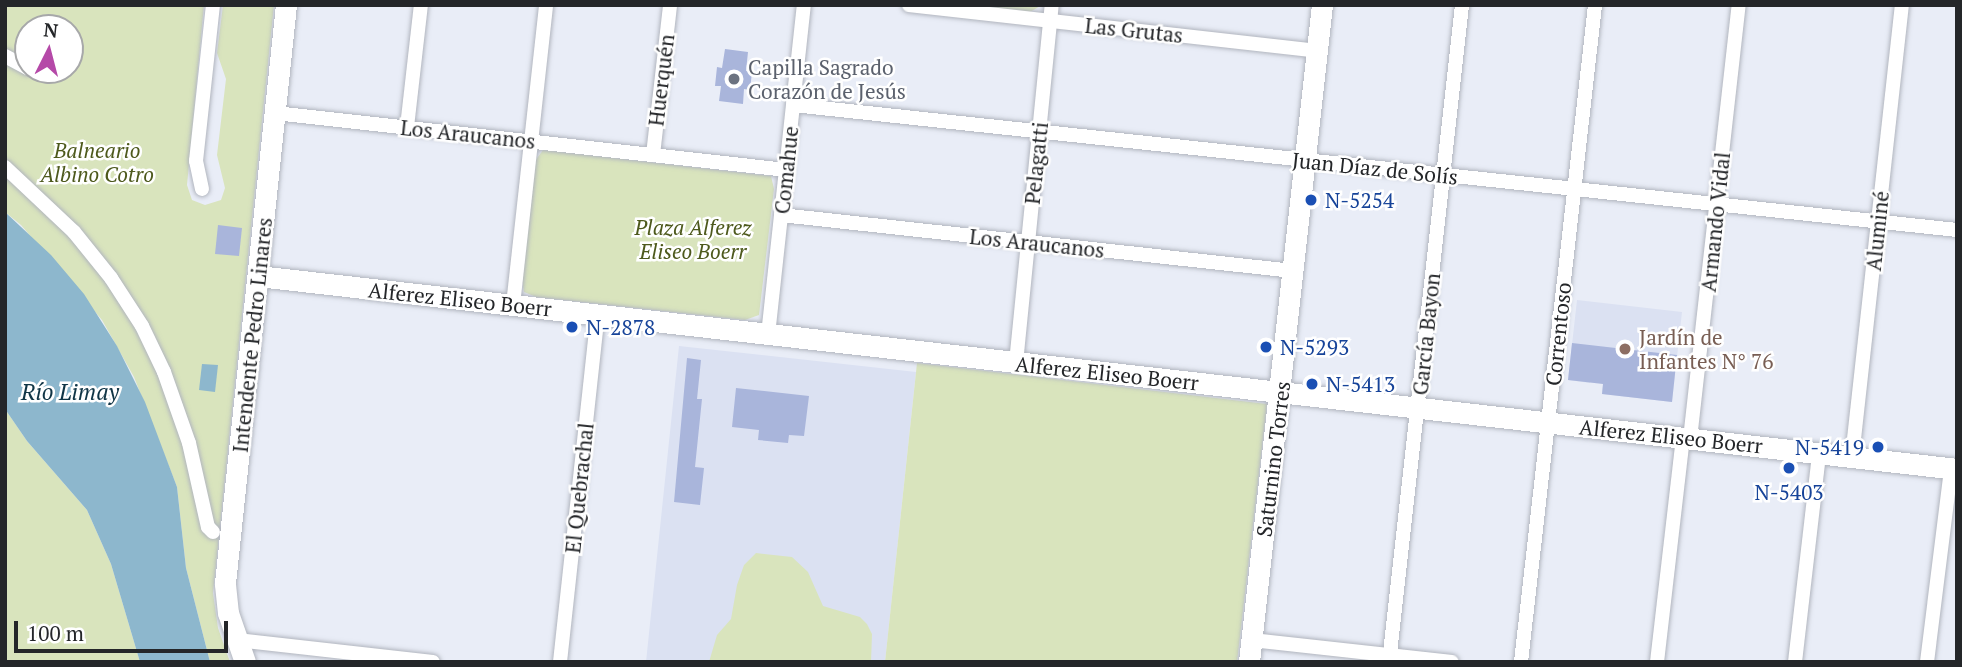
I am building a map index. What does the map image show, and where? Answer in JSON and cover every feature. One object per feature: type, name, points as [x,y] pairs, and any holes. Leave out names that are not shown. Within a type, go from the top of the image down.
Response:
[{"type":"street","points":[[202,189],[197,161],[213,5]]},
{"type":"street","name":"Intendente Pedro Linares","points":[[245,662],[228,613],[225,583],[286,5]]},
{"type":"street","points":[[407,127],[421,5]]},
{"type":"street","points":[[513,305],[546,5]]},
{"type":"street","name":"Huerquén","points":[[653,155],[670,5]]},
{"type":"street","name":"Comahue","points":[[768,335],[804,5]]},
{"type":"street","name":"Las Grutas","points":[[909,5],[1317,51]]},
{"type":"street","name":"Pelagatti","points":[[1016,363],[1052,5]]},
{"type":"street","name":"Saturnino Torres","points":[[1250,662],[1322,5]]},
{"type":"street","name":"García Bayon","points":[[1389,658],[1462,5]]},
{"type":"street","name":"Correntoso","points":[[1521,662],[1595,5]]},
{"type":"street","name":"Armando Vidal","points":[[1657,662],[1739,5]]},
{"type":"street","name":"Aluminé","points":[[1852,457],[1902,5]]},
{"type":"street","name":"Juan Díaz de Solís","points":[[793,105],[1957,230]]},
{"type":"street","name":"Los Araucanos","points":[[275,113],[786,170]]},
{"type":"street","points":[[5,167],[81,239],[111,278],[142,326],[163,372],[189,443],[208,527],[213,532]]},
{"type":"street","name":"Los Araucanos","points":[[781,215],[1293,271]]},
{"type":"street","name":"Alferez Eliseo Boerr","points":[[258,276],[1954,469]]},
{"type":"street","name":"El Quebrachal","points":[[560,662],[598,315]]},
{"type":"street","points":[[1795,662],[1819,454]]},
{"type":"street","points":[[1927,662],[1954,469]]},
{"type":"street","points":[[1252,639],[1389,658],[1452,662]]},
{"type":"street","points":[[237,640],[433,662]]},
{"type":"shaded area","name":"Jardín de Infantes N° 76","points":[[1577,300],[1682,312],[1672,402],[1602,394],[1604,374],[1592,372],[1590,383],[1568,380]]},
{"type":"shaded area","points":[[679,346],[916,372],[885,662],[646,662]]},
{"type":"green space","name":"Balneario Albino Cotro","points":[[5,5],[204,5],[187,185],[192,200],[205,205],[221,200],[225,188],[217,155],[226,79],[217,53],[223,5],[274,5],[213,593],[218,628],[230,662],[210,662],[186,568],[177,487],[134,377],[102,320],[21,225],[5,212]]},
{"type":"green space","points":[[970,5],[1042,5],[1030,12]]},
{"type":"green space","name":"Plaza Alferez Eliseo Boerr","points":[[543,150],[771,176],[774,189],[759,315],[745,320],[536,297],[524,292],[522,280],[535,161]]},
{"type":"green space","points":[[917,363],[1267,404],[1237,662],[885,662]]},
{"type":"green space","points":[[5,409],[27,441],[87,510],[111,564],[140,662],[5,662]]},
{"type":"green space","points":[[756,553],[792,557],[808,572],[823,606],[860,617],[872,634],[871,662],[709,662],[717,635],[731,619],[737,585],[744,565]]},
{"type":"water","name":"Río Limay","points":[[5,212],[51,255],[84,294],[117,346],[145,402],[177,487],[186,568],[210,662],[140,662],[111,564],[87,510],[27,441],[5,409]]},
{"type":"water","points":[[202,364],[218,365],[215,392],[199,390]]},
{"type":"building","name":"Capilla Sagrado Corazón de Jesús","points":[[725,49],[748,52],[746,71],[752,72],[750,90],[744,89],[743,104],[719,101],[721,86],[715,86],[717,67],[722,68]]},
{"type":"building","points":[[218,225],[242,228],[239,256],[215,254]]},
{"type":"building","points":[[1572,343],[1677,355],[1672,402],[1602,394],[1603,384],[1568,380]]},
{"type":"building","points":[[687,358],[701,360],[697,399],[702,399],[695,467],[704,468],[700,505],[674,502]]},
{"type":"building","points":[[736,388],[809,396],[804,436],[789,435],[788,443],[758,440],[759,430],[732,427]]},
{"type":"place","name":"Capilla Sagrado Corazón de Jesús","points":[[734,79]]},
{"type":"place","name":"N-5254","points":[[1311,200]]},
{"type":"place","name":"N-2878","points":[[572,327]]},
{"type":"place","name":"N-5293","points":[[1266,347]]},
{"type":"place","name":"Jardín de Infantes N° 76","points":[[1625,349]]},
{"type":"place","name":"N-5413","points":[[1312,384]]},
{"type":"place","name":"N-5419","points":[[1878,447]]},
{"type":"place","name":"N-5403","points":[[1789,468]]}]
